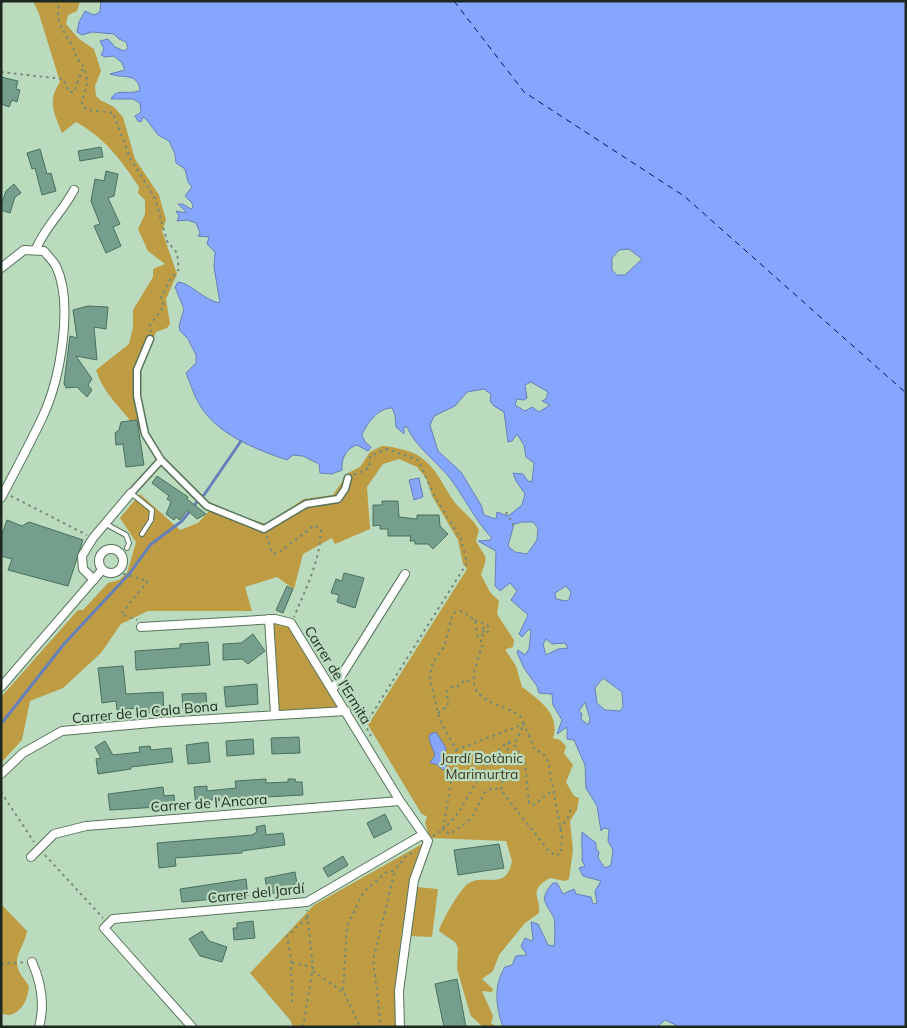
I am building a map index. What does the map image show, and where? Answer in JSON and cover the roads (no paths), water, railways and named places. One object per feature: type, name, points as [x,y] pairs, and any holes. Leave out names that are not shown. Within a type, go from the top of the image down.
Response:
[{"type":"street","points":[[36,249],[40,238],[61,213],[74,190]]},
{"type":"street","points":[[1,268],[24,250],[36,249],[44,251],[56,265],[62,285],[64,316],[61,356],[44,414],[3,495]]},
{"type":"street","points":[[150,339],[137,370],[137,396],[145,434],[162,460],[207,506],[264,529],[306,504],[338,500],[345,489],[348,478]]},
{"type":"street","points":[[94,580],[83,569],[82,556],[93,538],[162,460]]},
{"type":"street","points":[[115,550],[119,553],[122,563],[117,572],[112,573],[102,570],[99,560],[105,551],[115,550]]},
{"type":"street","points":[[1,687],[102,570]]},
{"type":"street","points":[[333,689],[405,574]]},
{"type":"street","points":[[269,619],[276,714]]},
{"type":"street","name":"Carrer de l'Ermita","points":[[140,624],[269,619],[281,619],[291,623],[400,801],[427,838]]},
{"type":"street","name":"Carrer de la Cala Bona","points":[[1,774],[23,753],[62,731],[276,714],[346,711]]},
{"type":"street","name":"Carrer de l'Ancora","points":[[31,857],[54,834],[86,826],[400,801]]},
{"type":"street","points":[[400,1027],[399,991],[414,880],[427,838]]},
{"type":"street","name":"Carrer del Jardí","points":[[192,1027],[104,928],[113,918],[307,902],[427,838]]},
{"type":"street","points":[[32,962],[41,982],[42,1017],[39,1027]]},
{"type":"lane","points":[[131,493],[152,510],[151,520],[142,534]]},
{"type":"lane","points":[[106,524],[126,535],[129,543],[127,548]]},
{"type":"water","points":[[101,1],[906,1],[906,1027],[680,1027],[665,1020],[657,1027],[503,1027],[497,1004],[499,981],[505,967],[512,965],[516,956],[527,955],[521,946],[525,938],[532,941],[533,939],[531,922],[538,924],[548,945],[554,946],[554,918],[545,901],[548,889],[553,883],[557,883],[563,894],[574,889],[576,894],[591,897],[593,904],[597,903],[595,891],[601,881],[583,876],[579,868],[585,866],[582,861],[582,832],[596,843],[596,849],[599,852],[598,858],[605,868],[611,865],[613,850],[608,841],[609,829],[604,828],[601,831],[597,806],[586,788],[585,765],[574,740],[567,739],[567,727],[557,734],[562,720],[553,705],[552,694],[539,693],[537,686],[524,668],[517,652],[518,650],[525,655],[529,649],[531,630],[529,629],[522,637],[519,634],[528,615],[511,600],[517,591],[510,583],[500,591],[495,586],[496,551],[478,541],[491,540],[491,537],[479,523],[449,477],[420,447],[407,427],[404,427],[404,434],[396,427],[392,408],[378,413],[364,430],[362,435],[365,442],[371,447],[368,451],[357,445],[353,446],[345,454],[342,470],[332,474],[320,473],[319,464],[303,456],[293,455],[287,460],[249,445],[225,432],[205,413],[196,399],[186,373],[196,363],[196,355],[188,339],[180,331],[179,326],[184,309],[175,287],[178,282],[183,283],[208,299],[220,303],[214,267],[215,252],[207,244],[209,237],[198,236],[200,233],[196,223],[187,220],[177,221],[179,216],[176,211],[187,213],[178,204],[193,208],[192,203],[185,196],[192,187],[188,182],[185,169],[176,163],[175,154],[169,141],[158,135],[143,117],[141,122],[138,121],[135,116],[141,112],[140,103],[133,99],[111,99],[116,93],[140,90],[133,78],[110,74],[125,70],[122,63],[114,56],[105,57],[101,55],[104,49],[100,41],[108,39],[115,47],[124,51],[128,48],[126,42],[114,34],[92,32],[82,35],[77,32],[79,22],[85,11],[94,15],[100,12]],"holes":[[[629,249],[642,259],[625,275],[617,275],[612,270],[612,258],[619,250]],[[531,382],[548,392],[546,399],[542,401],[550,405],[539,412],[532,407],[525,411],[515,405],[517,399],[524,400],[527,398],[525,385]],[[484,389],[491,394],[490,401],[504,412],[508,442],[512,441],[517,434],[524,445],[526,457],[534,463],[532,482],[528,481],[523,474],[513,473],[525,494],[522,505],[508,516],[497,512],[496,519],[484,515],[481,505],[461,472],[438,451],[430,425],[434,416],[455,406],[467,392]],[[533,522],[538,528],[537,540],[527,554],[515,552],[508,546],[514,524]],[[566,586],[571,592],[569,600],[556,599],[555,593]],[[546,639],[552,644],[565,643],[568,648],[558,649],[546,655],[543,644]],[[603,678],[622,692],[623,707],[620,711],[605,710],[597,703],[595,688]],[[585,702],[590,719],[588,725],[581,719],[582,714],[579,711]]]},
{"type":"water","points":[[419,478],[423,497],[414,500],[409,480]]},
{"type":"water","points":[[436,732],[446,748],[444,758],[447,762],[443,770],[436,764],[430,763],[435,755],[429,739],[430,734]]},
{"type":"waterway","points":[[204,495],[241,441]]},
{"type":"waterway","points":[[1,724],[64,644],[130,573],[150,545],[182,521],[196,503]]},
{"type":"park label","name":"Jardí Botànic Marimurtra","points":[[482,766]]}]
